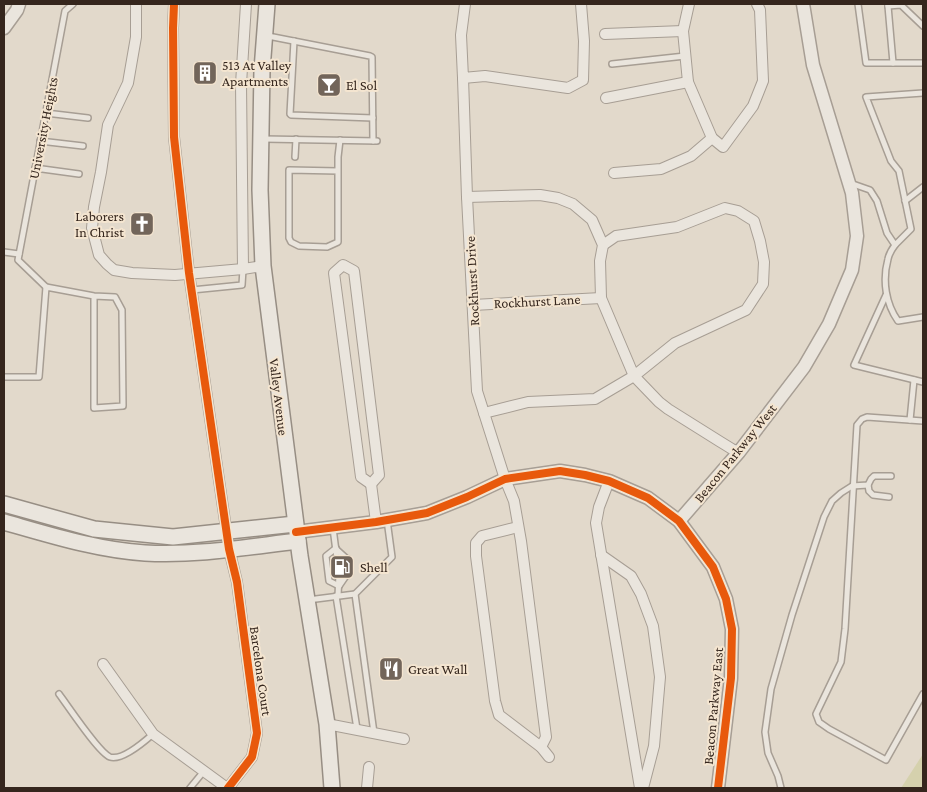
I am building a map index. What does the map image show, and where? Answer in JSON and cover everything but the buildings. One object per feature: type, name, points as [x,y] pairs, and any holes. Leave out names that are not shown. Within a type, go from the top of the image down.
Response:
[{"type":"main road","name":"Valley Avenue","points":[[267,4],[262,70],[260,190],[263,266],[296,532],[327,724],[335,786]]},
{"type":"main road","points":[[4,504],[94,529],[174,537],[226,532],[296,532]]},
{"type":"main road","points":[[4,522],[106,548],[144,553],[184,554],[228,550],[296,532]]},
{"type":"street","points":[[136,4],[136,38],[128,83],[108,125],[94,207],[92,228],[99,255],[114,270],[132,274],[175,275],[263,266]]},
{"type":"street","name":"Barcelona Court","points":[[103,664],[153,734],[228,788],[252,757],[257,733],[237,582],[228,550],[189,273],[174,137],[174,4]]},
{"type":"street","points":[[243,269],[241,84],[246,4]]},
{"type":"street","name":"Rockhurst Drive","points":[[465,4],[461,35],[477,392],[504,479],[514,501],[521,541],[546,737],[541,747]]},
{"type":"street","points":[[464,78],[485,76],[568,88],[583,80],[584,41],[581,4]]},
{"type":"street","points":[[689,4],[683,31],[688,82],[712,138],[723,148],[753,106],[763,81],[760,10],[757,4]]},
{"type":"street","name":"Beacon Parkway West","points":[[679,521],[739,452],[804,367],[829,324],[852,270],[857,236],[852,193],[813,65],[803,4]]},
{"type":"street","points":[[4,28],[15,6]]},
{"type":"street","points":[[605,34],[683,31]]},
{"type":"street","points":[[606,98],[688,82]]},
{"type":"street","points":[[614,173],[661,168],[691,156],[712,138]]},
{"type":"street","points":[[468,197],[540,195],[558,198],[572,204],[592,220],[603,245],[600,261],[601,298],[634,376],[668,410],[739,452]]},
{"type":"street","points":[[484,413],[528,402],[595,399],[634,376],[675,343],[746,310],[763,284],[764,262],[754,222],[738,211],[725,208],[677,227],[616,236],[603,245]]},
{"type":"street","points":[[371,484],[379,475],[369,388],[354,271],[343,265],[334,274],[362,477],[371,484],[382,521]]},
{"type":"street","name":"Rockhurst Lane","points":[[473,305],[601,298]]},
{"type":"street","points":[[296,532],[428,513],[504,479],[560,472],[609,480],[648,498],[679,521]]},
{"type":"street","points":[[609,480],[599,507],[596,524],[642,788]]},
{"type":"street","name":"Beacon Parkway East","points":[[679,521],[713,567],[726,599],[732,629],[732,678],[718,788]]},
{"type":"street","points":[[518,527],[482,536],[476,543],[476,556],[495,701],[499,715],[541,747],[549,757]]},
{"type":"street","points":[[602,555],[631,576],[641,594],[653,626],[660,677],[654,746],[642,788]]},
{"type":"street","points":[[327,724],[404,739]]},
{"type":"street","points":[[367,788],[369,768]]},
{"type":"lane","name":"University Heights","points":[[18,254],[65,11],[73,4]]},
{"type":"lane","points":[[858,4],[866,63],[923,63]]},
{"type":"lane","points":[[894,63],[888,5],[901,4],[923,26]]},
{"type":"lane","points":[[261,139],[375,141],[372,57],[265,35]]},
{"type":"lane","points":[[294,41],[290,114],[293,116],[373,118]]},
{"type":"lane","points":[[612,64],[686,56]]},
{"type":"lane","points":[[923,92],[866,97],[891,162],[899,171],[910,229],[895,245],[888,259],[886,295],[892,312],[898,321],[923,317]]},
{"type":"lane","points":[[46,113],[88,118]]},
{"type":"lane","points":[[296,140],[296,157]]},
{"type":"lane","points":[[338,171],[290,170],[289,238],[291,242],[298,246],[327,247],[338,242],[340,140]]},
{"type":"lane","points":[[40,141],[82,146]]},
{"type":"lane","points":[[35,168],[79,174]]},
{"type":"lane","points":[[849,183],[870,190],[877,201],[887,232],[895,245]]},
{"type":"lane","points":[[905,201],[923,187]]},
{"type":"lane","points":[[4,252],[18,254],[18,260],[46,287],[94,296],[114,297],[122,310],[123,406],[94,408],[94,296]]},
{"type":"lane","points":[[192,290],[242,285],[243,269]]},
{"type":"lane","points":[[4,377],[39,377],[46,287]]},
{"type":"lane","points":[[886,295],[854,365],[923,382]]},
{"type":"lane","points":[[910,420],[914,380]]},
{"type":"lane","points":[[923,421],[866,417],[862,418],[856,425],[845,629],[841,662],[816,714],[819,722],[829,729],[886,760],[923,694]]},
{"type":"lane","points":[[889,497],[873,495],[869,491],[868,485],[870,478],[874,476],[891,476]]},
{"type":"lane","points":[[781,788],[768,753],[765,732],[771,689],[792,615],[824,517],[832,501],[841,492],[852,486],[868,485]]},
{"type":"lane","points":[[307,600],[355,594],[392,557],[382,521]]},
{"type":"lane","points":[[333,527],[337,559]]},
{"type":"lane","points":[[336,548],[346,558]]},
{"type":"lane","points":[[336,548],[326,556],[329,581],[339,586]]},
{"type":"lane","points":[[339,586],[348,573]]},
{"type":"lane","points":[[339,574],[337,596],[357,730]]},
{"type":"lane","points":[[355,594],[374,733]]},
{"type":"lane","points":[[59,694],[98,747],[108,757],[114,758],[127,753],[142,744],[153,734]]},
{"type":"lane","points":[[190,788],[204,771]]},
{"type":"shaded area","points":[[923,754],[923,788],[901,788]]},
{"type":"cycle path","points":[[174,4],[174,137],[189,273],[229,549],[237,582],[257,733],[252,757],[228,788]]},
{"type":"cycle path","points":[[296,532],[376,522],[427,513],[505,479],[560,471],[609,481],[648,498],[679,521],[713,567],[726,599],[732,629],[731,678],[718,788]]},
{"type":"place","name":"513 At Valley Apartments","points":[[205,73]]},
{"type":"place","name":"El Sol","points":[[329,85]]},
{"type":"place","name":"Laborers In Christ","points":[[142,224]]},
{"type":"place","name":"Shell","points":[[342,567]]},
{"type":"place","name":"Great Wall","points":[[391,669]]}]
